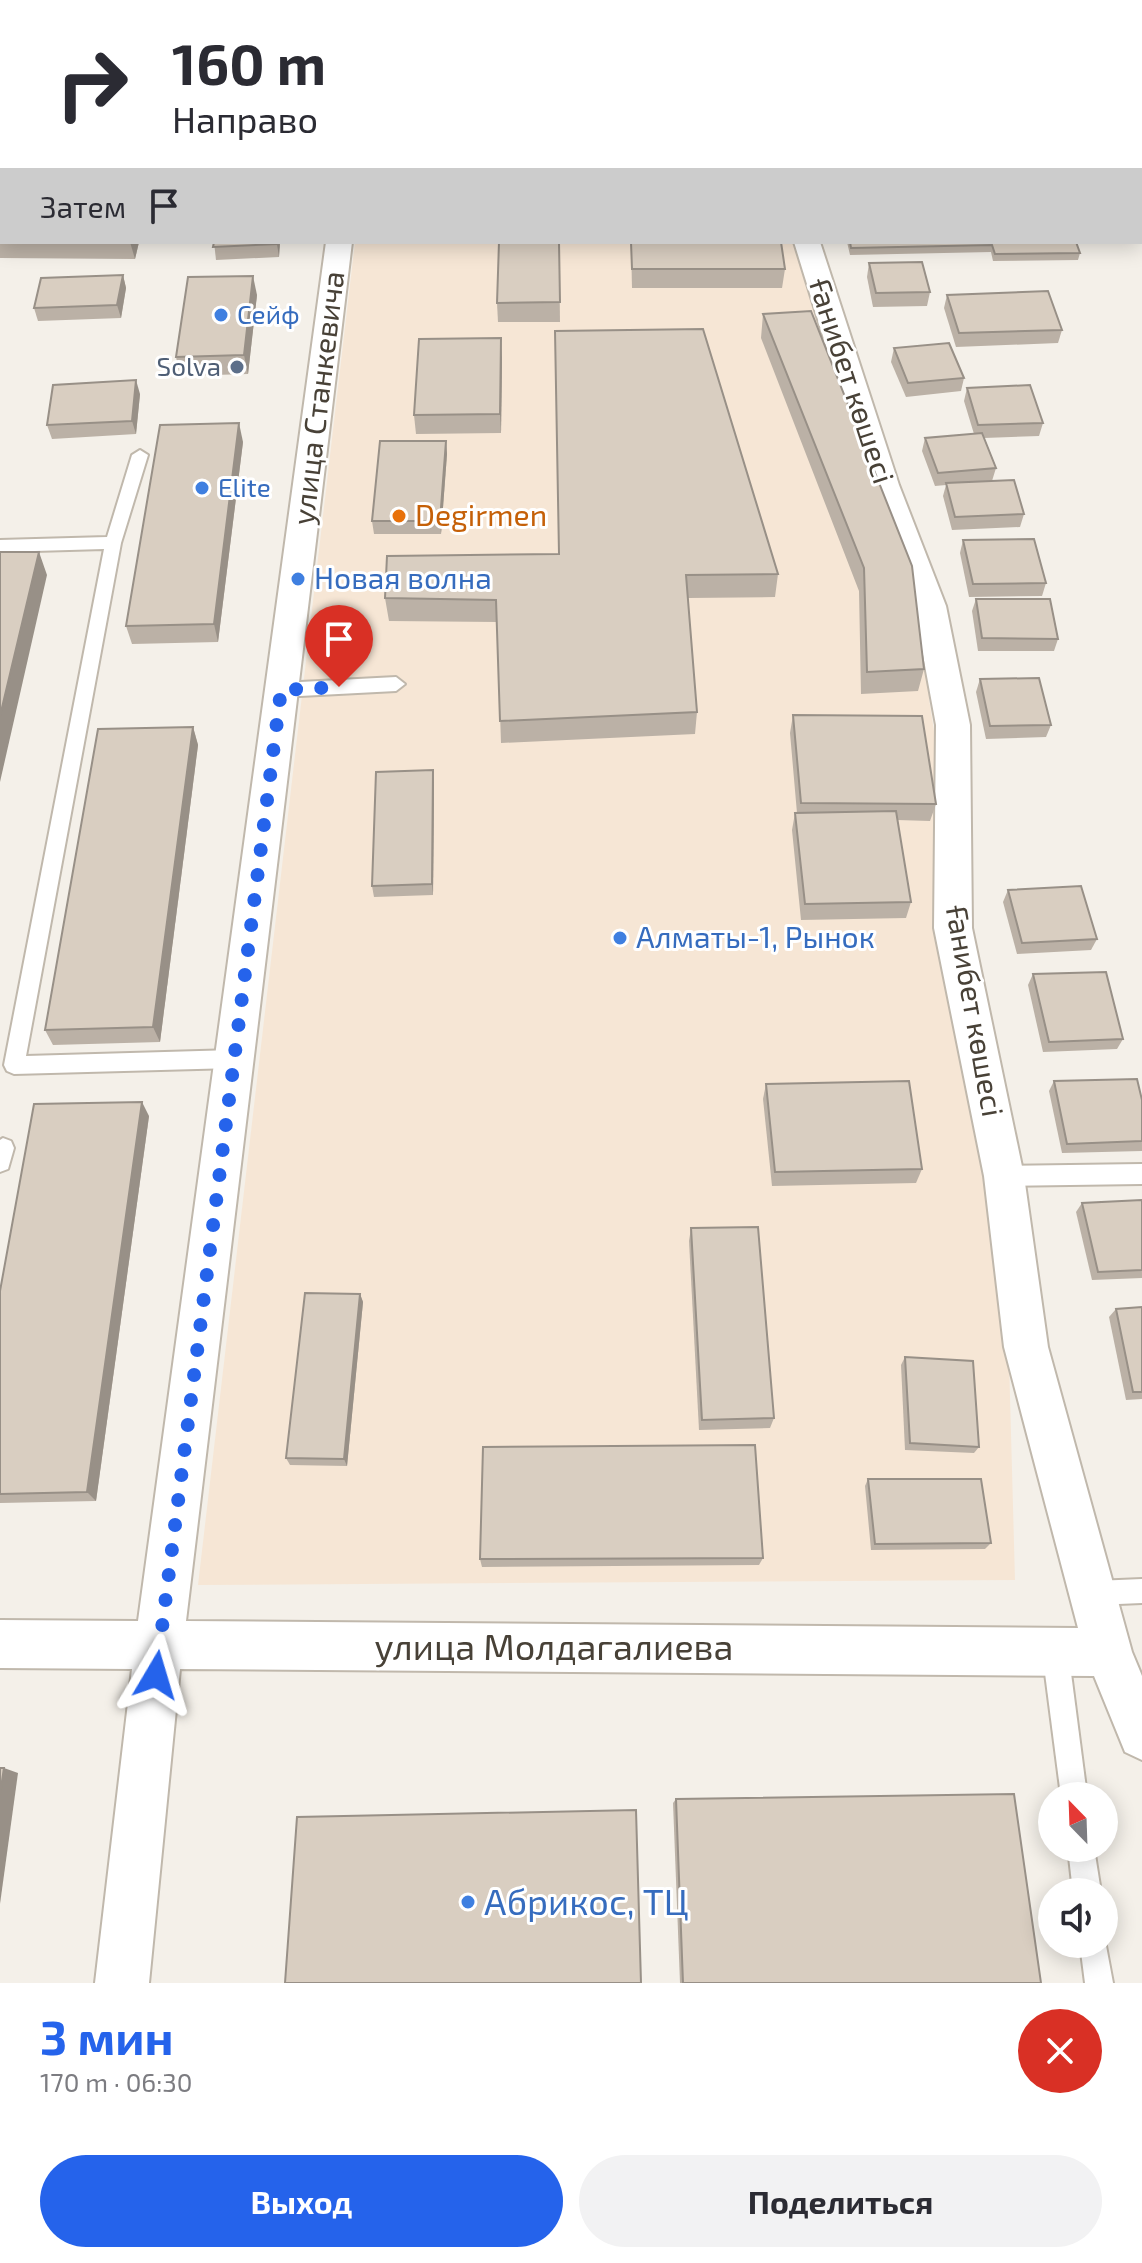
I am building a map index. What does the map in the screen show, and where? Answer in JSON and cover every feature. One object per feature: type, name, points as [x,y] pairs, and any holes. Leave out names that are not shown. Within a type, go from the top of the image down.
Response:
[{"type":"street","name":"улица Станкевича","points":[[122,1983],[159,1644],[339,244]]},
{"type":"street","name":"Ғанибет көшесі","points":[[808,244],[884,485],[930,606],[953,725],[953,928],[1004,1176],[1026,1347],[1095,1593],[1108,1652],[1142,1735]]},
{"type":"street","name":"улица Молдагалиева","points":[[0,1644],[1108,1652]]},
{"type":"lane","points":[[140,455],[113,543],[14,1065],[234,1059]]},
{"type":"lane","points":[[0,546],[113,543]]},
{"type":"lane","points":[[281,690],[396,684]]},
{"type":"lane","points":[[1004,1176],[1142,1174]]},
{"type":"lane","points":[[1095,1593],[1142,1591]]},
{"type":"lane","points":[[1055,1650],[1072,1782]]},
{"type":"lane","points":[[1096,1958],[1099,1983]]},
{"type":"shaded area","name":"Алматы-1, Рынок","points":[[355,244],[799,244],[930,606],[929,699],[1004,1176],[1015,1580],[198,1585]]},
{"type":"building","points":[[214,244],[277,244],[213,247]]},
{"type":"building","points":[[499,244],[559,244],[560,302],[497,303]]},
{"type":"building","points":[[631,244],[781,244],[785,269],[632,269]]},
{"type":"building","points":[[850,244],[1077,244],[1080,253],[995,254],[992,245],[851,248]]},
{"type":"building","points":[[922,262],[930,292],[876,293],[869,263]]},
{"type":"building","points":[[123,275],[117,305],[34,308],[41,278]]},
{"type":"building","points":[[253,276],[244,355],[176,357],[188,277]]},
{"type":"building","points":[[1048,291],[1062,330],[959,333],[947,295]]},
{"type":"building","points":[[811,311],[912,566],[924,669],[867,672],[864,568],[763,314]]},
{"type":"building","points":[[703,329],[778,574],[686,575],[697,712],[500,721],[496,600],[385,598],[387,556],[559,554],[555,331]]},
{"type":"building","points":[[501,338],[500,414],[414,415],[419,339]]},
{"type":"building","points":[[949,343],[964,378],[908,383],[894,348]]},
{"type":"building","points":[[136,380],[132,421],[47,425],[53,385]]},
{"type":"building","points":[[1030,385],[1043,423],[978,425],[967,388]]},
{"type":"building","points":[[239,423],[214,624],[126,626],[160,425]]},
{"type":"building","points":[[982,433],[996,468],[938,473],[925,438]]},
{"type":"building","points":[[380,441],[446,441],[440,521],[372,521]]},
{"type":"building","points":[[1014,480],[1024,514],[955,517],[946,483]]},
{"type":"building","points":[[1034,539],[1046,583],[973,584],[963,540]]},
{"type":"building","points":[[0,552],[39,552],[0,716]]},
{"type":"building","points":[[976,599],[1050,599],[1058,639],[982,638]]},
{"type":"building","points":[[1039,678],[1051,725],[990,726],[980,679]]},
{"type":"building","points":[[793,715],[922,716],[936,804],[801,803]]},
{"type":"building","points":[[193,727],[153,1027],[45,1030],[98,729]]},
{"type":"building","points":[[433,770],[432,884],[372,886],[376,772]]},
{"type":"building","points":[[896,811],[911,902],[805,904],[795,813]]},
{"type":"building","points":[[1081,886],[1097,939],[1022,943],[1008,890]]},
{"type":"building","points":[[1106,972],[1123,1039],[1049,1042],[1033,974]]},
{"type":"building","points":[[1137,1079],[1142,1100],[1142,1141],[1067,1144],[1054,1081]]},
{"type":"building","points":[[909,1081],[922,1169],[775,1172],[766,1084]]},
{"type":"building","points":[[142,1102],[87,1492],[0,1494],[0,1291],[34,1104]]},
{"type":"building","points":[[1142,1200],[1142,1270],[1098,1272],[1082,1203]]},
{"type":"building","points":[[758,1227],[774,1418],[702,1420],[691,1228]]},
{"type":"building","points":[[305,1293],[360,1294],[344,1459],[286,1458]]},
{"type":"building","points":[[1142,1307],[1142,1392],[1133,1392],[1116,1309]]},
{"type":"building","points":[[905,1357],[973,1361],[979,1447],[910,1443]]},
{"type":"building","points":[[755,1445],[763,1558],[480,1559],[483,1447]]},
{"type":"building","points":[[868,1479],[981,1479],[991,1543],[875,1544]]},
{"type":"building","points":[[0,1768],[4,1768],[0,1794]]},
{"type":"building","points":[[1014,1794],[1041,1983],[683,1983],[676,1799]]},
{"type":"building","name":"Абрикос, ТЦ","points":[[636,1810],[641,1983],[285,1983],[297,1817]]},
{"type":"place","name":"Сейф","points":[[221,315]]},
{"type":"place","name":"Solva","points":[[237,367]]},
{"type":"place","name":"Elite","points":[[202,488]]},
{"type":"place","name":"Degirmen","points":[[399,516]]},
{"type":"place","name":"Новая волна","points":[[298,579]]},
{"type":"place","name":"Алматы-1, Рынок","points":[[620,938]]},
{"type":"place","name":"Абрикос, ТЦ","points":[[468,1902]]},
{"type":"route","points":[[156,1675],[281,690],[339,687]]}]
